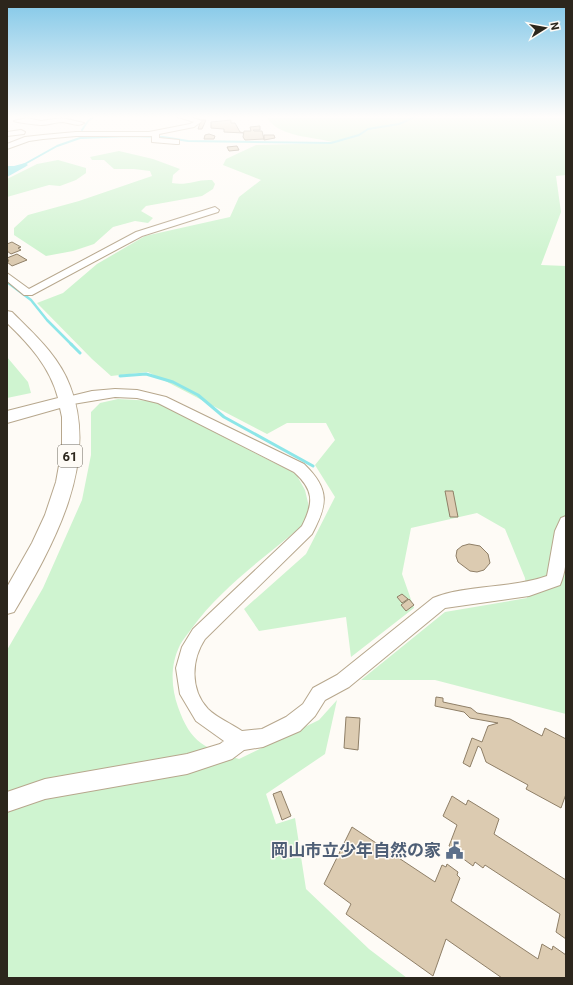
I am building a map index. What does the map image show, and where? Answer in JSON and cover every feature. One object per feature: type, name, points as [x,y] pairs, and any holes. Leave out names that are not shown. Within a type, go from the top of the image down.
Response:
[{"type":"main road","name":"61","points":[[7,315],[45,355],[61,385],[67,401],[70,418],[71,441],[63,490],[50,528],[7,604]]},
{"type":"main road","points":[[7,417],[67,401]]},
{"type":"street","points":[[7,276],[28,293],[139,234],[195,218],[215,210]]},
{"type":"street","points":[[67,401],[114,392],[142,394],[162,400],[299,468],[308,476],[316,488],[318,500],[316,515],[307,530],[199,634],[190,648],[185,668],[189,694],[202,715],[240,741]]},
{"type":"street","points":[[7,802],[45,789],[187,764],[225,752],[240,741],[263,738],[293,724],[309,710],[319,694],[343,681],[439,603],[449,599],[529,589],[554,580],[562,531],[566,522]]},
{"type":"green space","points":[[48,162],[65,162],[86,168],[86,173],[76,180],[60,186],[49,185],[7,197],[7,179],[37,164]]},
{"type":"green space","points":[[106,162],[161,162],[180,169],[173,175],[172,183],[182,184],[202,180],[212,180],[215,184],[213,189],[202,196],[146,206],[141,211],[153,218],[148,223],[135,221],[113,227],[94,244],[73,251],[46,256],[14,235],[14,228],[28,215],[79,201],[152,176],[150,171],[114,169]]},
{"type":"green space","points":[[225,162],[566,162],[566,175],[556,176],[561,212],[541,265],[566,266],[566,714],[435,680],[361,680],[445,612],[527,598],[525,578],[505,529],[477,513],[411,528],[402,574],[414,608],[351,657],[346,617],[259,631],[244,609],[306,554],[335,497],[315,465],[335,440],[326,423],[287,423],[267,434],[148,372],[111,376],[92,359],[37,303],[63,293],[97,264],[145,236],[230,217],[239,197],[261,180],[223,165]]},
{"type":"green space","points":[[7,357],[28,382],[31,393],[7,398]]},
{"type":"green space","points":[[118,399],[154,401],[296,474],[305,490],[309,507],[303,525],[230,586],[204,613],[180,645],[174,660],[174,692],[183,719],[194,737],[208,747],[239,759],[319,720],[337,700],[325,754],[266,794],[276,824],[295,818],[306,889],[369,949],[407,978],[7,978],[7,650],[43,588],[82,500],[91,455],[91,412],[100,403]]},
{"type":"water","points":[[25,163],[28,165],[7,177],[7,166]]},
{"type":"building","points":[[12,242],[21,247],[18,248],[21,250],[11,254],[7,251],[7,244]]},
{"type":"building","points":[[17,254],[27,260],[12,266],[7,262],[9,261],[7,258]]},
{"type":"building","points":[[445,491],[453,491],[458,517],[450,517]]},
{"type":"building","points":[[469,544],[480,546],[488,554],[490,563],[484,570],[477,572],[470,571],[458,562],[456,556],[457,550],[462,546]]},
{"type":"building","points":[[402,594],[408,599],[402,603],[397,597]]},
{"type":"building","points":[[409,599],[414,605],[406,611],[401,605]]},
{"type":"building","points":[[436,697],[443,698],[443,702],[471,708],[477,713],[510,719],[542,736],[545,728],[566,739],[566,794],[561,808],[526,789],[528,785],[486,762],[481,748],[478,746],[470,767],[463,763],[472,738],[482,742],[488,726],[498,723],[470,718],[464,712],[435,706]]},
{"type":"building","points":[[346,717],[360,718],[358,750],[344,748]]},
{"type":"building","points":[[281,791],[291,816],[282,820],[273,794]]},
{"type":"building","points":[[452,796],[466,805],[468,800],[499,819],[494,834],[566,880],[566,939],[556,932],[560,914],[485,865],[483,868],[475,862],[473,866],[449,846],[457,825],[443,816]]},
{"type":"building","points":[[352,827],[435,882],[442,865],[446,867],[447,864],[458,872],[457,875],[460,878],[451,901],[538,959],[542,944],[552,950],[553,946],[566,955],[566,978],[502,978],[446,939],[433,976],[346,914],[351,904],[324,884]]},
{"type":"waterway","points":[[23,165],[28,162]]},
{"type":"waterway","points":[[7,282],[31,300],[47,320],[80,353]]},
{"type":"waterway","points":[[120,376],[146,374],[173,382],[198,395],[224,417],[313,466]]},
{"type":"place","name":"岡山市立少年自然の家","points":[[454,850]]}]
